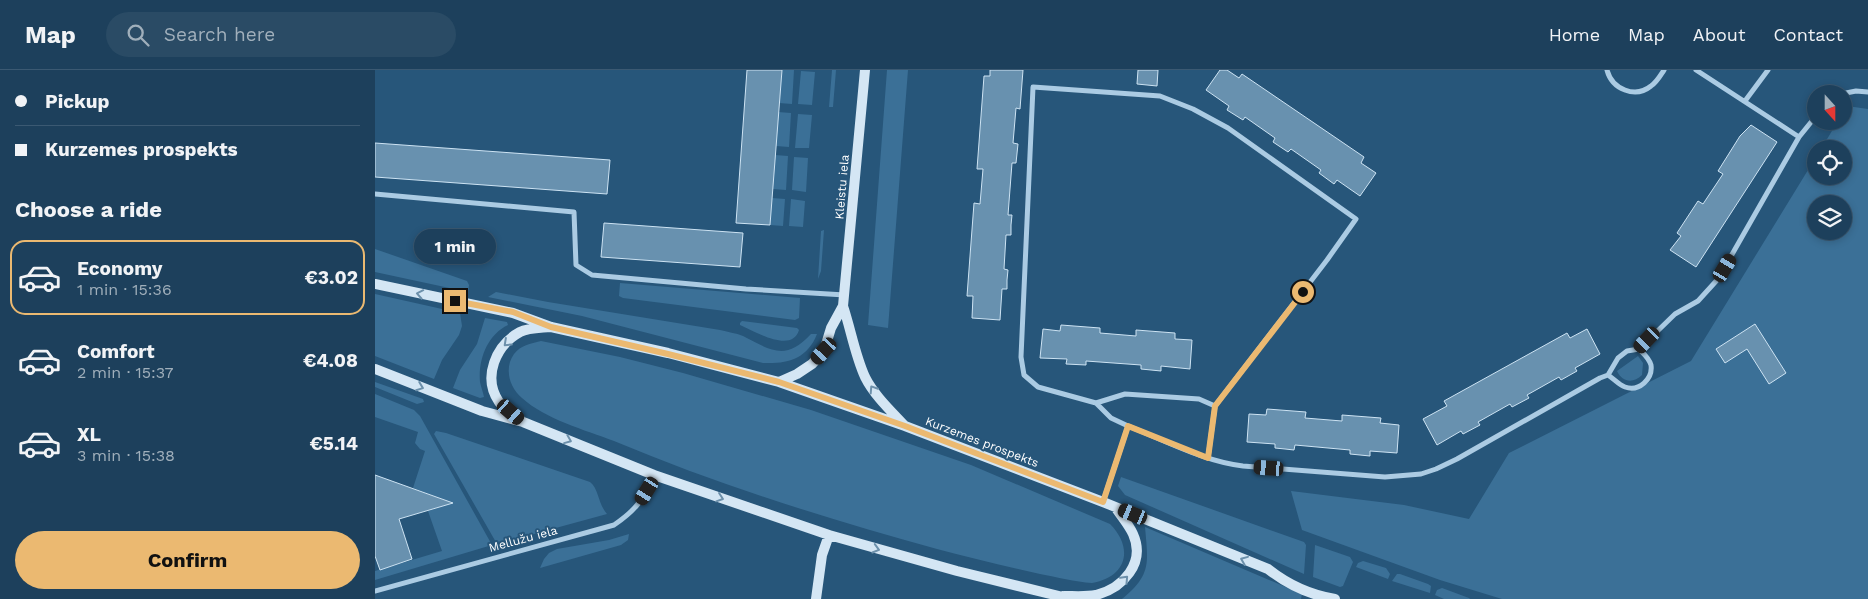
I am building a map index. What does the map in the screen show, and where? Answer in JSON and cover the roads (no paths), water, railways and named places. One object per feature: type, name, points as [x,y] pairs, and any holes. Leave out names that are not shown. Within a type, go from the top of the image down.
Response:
[{"type":"main road","name":"Kleistu iela","points":[[779,382],[812,364],[824,351],[831,328],[843,306],[865,70]]},
{"type":"main road","name":"Kurzemes prospekts","points":[[375,284],[513,312],[551,327],[779,382],[905,426],[1103,502],[1267,569],[1286,583],[1325,598],[1335,599]]},
{"type":"main road","name":"Kleistu iela","points":[[843,306],[856,353],[866,377],[877,395],[905,426]]},
{"type":"main road","points":[[523,422],[499,402],[491,377],[495,357],[505,343],[521,331],[551,327]]},
{"type":"main road","points":[[375,369],[482,411],[523,422],[654,475],[829,535],[957,571],[1067,598],[1095,595],[1119,585],[1131,571],[1136,558],[1136,545],[1133,534],[1116,508]]},
{"type":"main road","points":[[816,599],[822,555],[829,535]]},
{"type":"street","points":[[1607,70],[1613,83],[1620,88],[1637,92],[1646,90],[1653,85],[1664,70]]},
{"type":"street","points":[[1696,70],[1799,137]]},
{"type":"street","points":[[1745,101],[1768,70]]},
{"type":"street","points":[[1208,458],[1215,406],[1356,220],[1228,128],[1193,109],[1160,96],[1033,87],[1021,358],[1024,375],[1038,387],[1096,403],[1111,418],[1128,426],[1208,458],[1223,463],[1385,477],[1421,474],[1457,459],[1600,378],[1608,376],[1619,358],[1627,351],[1639,349],[1675,314],[1698,301],[1718,279],[1799,137],[1807,127]]},
{"type":"street","points":[[1853,92],[1868,92]]},
{"type":"street","points":[[375,194],[574,212],[575,266],[592,275],[746,289],[845,295]]},
{"type":"street","points":[[1608,376],[1625,387],[1635,388],[1644,384],[1650,376],[1651,367],[1649,360],[1639,349]]},
{"type":"street","points":[[1096,403],[1125,394],[1199,399],[1215,406]]},
{"type":"street","points":[[1103,502],[1128,426]]},
{"type":"street","name":"Mellužu iela","points":[[375,591],[614,525],[632,512],[654,475]]}]
